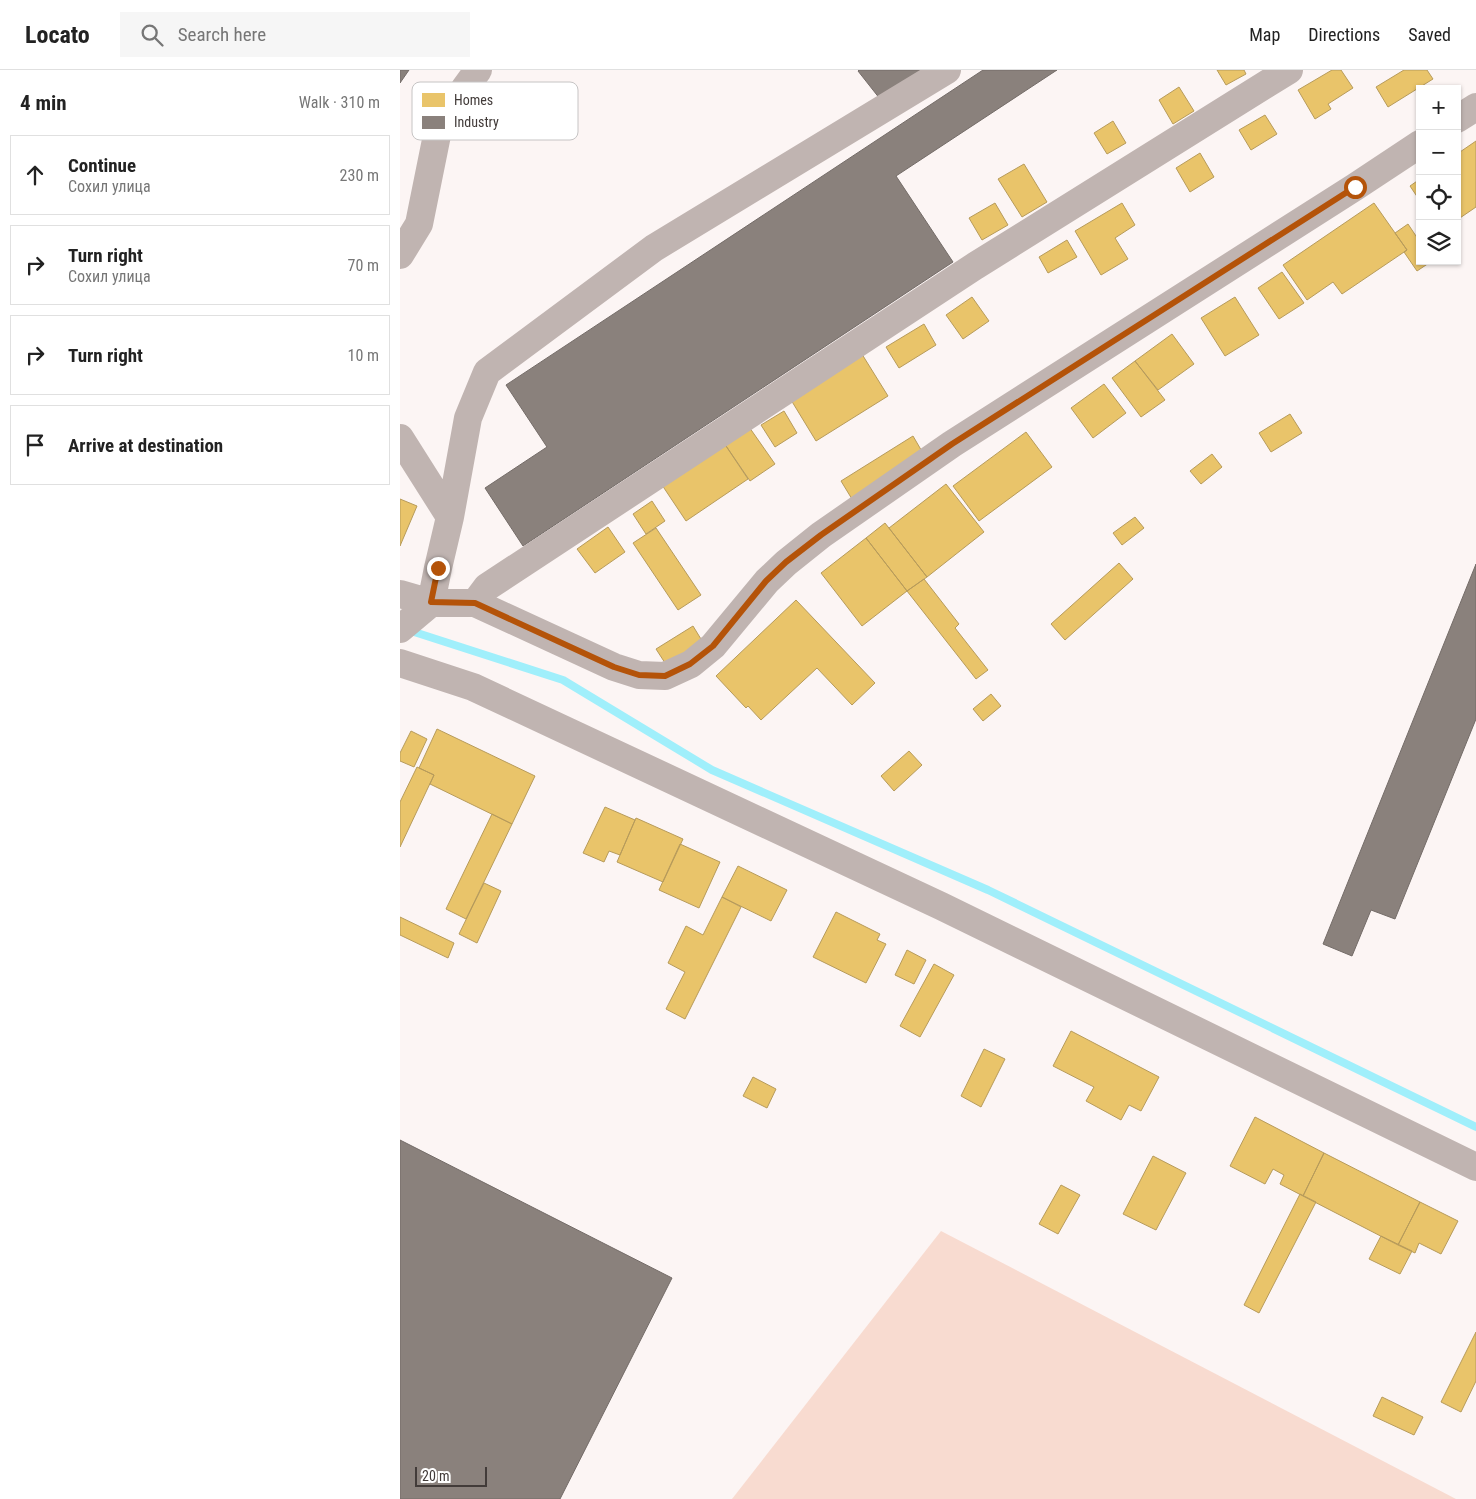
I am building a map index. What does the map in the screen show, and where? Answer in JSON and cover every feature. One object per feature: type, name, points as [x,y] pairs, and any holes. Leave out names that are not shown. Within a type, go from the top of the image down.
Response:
[{"type":"street","points":[[469,82],[478,70]]},
{"type":"street","points":[[400,629],[431,602],[450,517],[468,418],[487,372],[654,248],[947,70]]},
{"type":"street","points":[[475,603],[488,587],[967,271],[1289,70]]},
{"type":"street","points":[[1461,116],[1476,106]]},
{"type":"street","points":[[400,256],[419,224],[436,140]]},
{"type":"street","points":[[400,594],[431,602],[475,603],[614,667],[639,675],[665,676],[690,664],[713,646],[766,581],[786,562],[821,535],[952,444],[1416,147]]},
{"type":"street","points":[[400,438],[450,517]]},
{"type":"street","points":[[400,663],[473,687],[932,902],[1476,1167]]},
{"type":"shaded area","points":[[941,1231],[1456,1499],[732,1499]]},
{"type":"building: Homes","points":[[1217,70],[1244,70],[1246,74],[1226,85]]},
{"type":"building: Homes","points":[[1332,70],[1341,70],[1353,88],[1328,104],[1331,109],[1315,119],[1298,90]]},
{"type":"building: Homes","points":[[1404,70],[1427,70],[1433,79],[1423,85],[1416,85],[1416,90],[1388,107],[1376,87]]},
{"type":"building: Homes","points":[[1179,87],[1194,111],[1173,124],[1159,100]]},
{"type":"building: Homes","points":[[1265,115],[1277,134],[1251,150],[1239,130]]},
{"type":"building: Homes","points":[[1113,121],[1126,143],[1107,154],[1094,133]]},
{"type":"building: Homes","points":[[1476,141],[1476,207],[1461,217],[1461,175],[1461,151]]},
{"type":"building: Homes","points":[[1200,153],[1214,177],[1190,192],[1176,168]]},
{"type":"building: Homes","points":[[1024,164],[1047,202],[1022,217],[998,179]]},
{"type":"building: Homes","points":[[1416,182],[1416,195],[1410,186]]},
{"type":"building: Homes","points":[[995,203],[1008,225],[982,240],[969,218]]},
{"type":"building: Homes","points":[[1122,203],[1135,225],[1115,238],[1128,259],[1101,275],[1075,231]]},
{"type":"building: Homes","points":[[1374,203],[1407,250],[1342,294],[1333,282],[1307,300],[1283,265]]},
{"type":"building: Homes","points":[[1408,224],[1416,236],[1416,265],[1426,265],[1417,271],[1404,252],[1407,250],[1395,233]]},
{"type":"building: Homes","points":[[1067,240],[1077,257],[1048,273],[1039,257]]},
{"type":"building: Homes","points":[[1282,272],[1304,303],[1279,319],[1258,288]]},
{"type":"building: Homes","points":[[972,297],[989,321],[963,339],[946,315]]},
{"type":"building: Homes","points":[[1235,297],[1259,335],[1225,356],[1201,318]]},
{"type":"building: Homes","points":[[924,324],[936,345],[899,368],[886,347]]},
{"type":"building: Homes","points":[[1172,334],[1194,364],[1158,390],[1135,361]]},
{"type":"building: Homes","points":[[860,351],[888,396],[816,441],[788,395]]},
{"type":"building: Homes","points":[[1135,361],[1165,400],[1141,417],[1112,378]]},
{"type":"building: Homes","points":[[1104,384],[1126,413],[1093,438],[1071,408]]},
{"type":"building: Homes","points":[[784,411],[797,433],[775,447],[761,425]]},
{"type":"building: Homes","points":[[1290,414],[1302,433],[1271,452],[1259,433]]},
{"type":"building: Homes","points":[[747,424],[775,464],[750,481],[722,440]]},
{"type":"building: Homes","points":[[1026,432],[1052,467],[979,521],[953,486]]},
{"type":"building: Homes","points":[[913,436],[927,460],[855,504],[841,481]]},
{"type":"building: Homes","points":[[722,440],[748,479],[686,521],[660,482]]},
{"type":"building: Homes","points":[[1212,454],[1222,467],[1201,484],[1190,471]]},
{"type":"building: Homes","points":[[946,484],[984,532],[927,577],[889,528]]},
{"type":"building: Homes","points":[[400,499],[417,506],[400,546]]},
{"type":"building: Homes","points":[[652,501],[665,521],[646,534],[633,514]]},
{"type":"building: Homes","points":[[1135,517],[1144,528],[1122,545],[1113,533]]},
{"type":"building: Homes","points":[[885,523],[927,577],[907,591],[866,538]]},
{"type":"building: Homes","points":[[608,527],[625,552],[595,573],[577,549]]},
{"type":"building: Homes","points":[[656,528],[701,595],[678,610],[633,543]]},
{"type":"building: Homes","points":[[866,538],[907,591],[862,626],[821,573]]},
{"type":"building: Homes","points":[[1119,563],[1133,579],[1065,640],[1051,624]]},
{"type":"building: Homes","points":[[924,579],[959,624],[955,628],[988,670],[976,679],[907,591]]},
{"type":"building: Homes","points":[[796,600],[875,683],[852,705],[817,668],[761,720],[748,706],[746,708],[716,676]]},
{"type":"building: Homes","points":[[693,626],[704,644],[667,666],[656,649]]},
{"type":"building: Homes","points":[[991,694],[1001,706],[983,721],[973,709]]},
{"type":"building: Homes","points":[[437,729],[535,776],[512,824],[430,784],[434,775],[419,768]]},
{"type":"building: Homes","points":[[411,731],[427,739],[414,767],[400,761],[400,753]]},
{"type":"building: Homes","points":[[909,751],[922,765],[894,791],[881,776]]},
{"type":"building: Homes","points":[[417,767],[434,775],[400,847],[400,802]]},
{"type":"building: Homes","points":[[605,807],[635,820],[620,855],[609,851],[604,862],[583,853]]},
{"type":"building: Homes","points":[[492,814],[512,824],[466,919],[446,909]]},
{"type":"building: Homes","points":[[636,818],[683,839],[663,882],[617,862]]},
{"type":"building: Homes","points":[[680,844],[720,862],[699,908],[659,890]]},
{"type":"building: Homes","points":[[738,866],[787,890],[771,921],[722,897]]},
{"type":"building: Homes","points":[[484,883],[501,891],[477,943],[459,934]]},
{"type":"building: Homes","points":[[722,897],[741,907],[685,1019],[666,1009],[685,972],[668,963],[686,926],[703,935]]},
{"type":"building: Homes","points":[[836,912],[880,934],[877,940],[886,944],[866,983],[813,957]]},
{"type":"building: Homes","points":[[400,917],[454,943],[448,958],[400,935]]},
{"type":"building: Homes","points":[[907,950],[926,960],[914,984],[895,975]]},
{"type":"building: Homes","points":[[934,964],[954,975],[920,1037],[900,1026]]},
{"type":"building: Homes","points":[[1071,1031],[1159,1077],[1141,1111],[1129,1105],[1121,1120],[1086,1101],[1094,1087],[1053,1066]]},
{"type":"building: Homes","points":[[984,1049],[1005,1059],[981,1107],[961,1096]]},
{"type":"building: Homes","points":[[753,1077],[776,1089],[767,1108],[743,1096]]},
{"type":"building: Homes","points":[[1255,1117],[1324,1153],[1303,1196],[1280,1184],[1284,1175],[1273,1169],[1265,1184],[1230,1166]]},
{"type":"building: Homes","points":[[1324,1153],[1420,1202],[1398,1245],[1303,1196]]},
{"type":"building: Homes","points":[[1153,1156],[1186,1173],[1156,1230],[1123,1214]]},
{"type":"building: Homes","points":[[1061,1185],[1080,1195],[1058,1234],[1039,1224]]},
{"type":"building: Homes","points":[[1300,1194],[1316,1202],[1259,1313],[1244,1305]]},
{"type":"building: Homes","points":[[1420,1202],[1458,1221],[1441,1254],[1419,1243],[1415,1253],[1398,1245]]},
{"type":"building: Homes","points":[[1381,1236],[1412,1251],[1400,1274],[1369,1259]]},
{"type":"building: Homes","points":[[1476,1332],[1476,1381],[1461,1412],[1441,1402]]},
{"type":"building: Homes","points":[[1382,1397],[1423,1417],[1414,1435],[1373,1416]]},
{"type":"building: Industry","points":[[400,70],[409,70],[400,83]]},
{"type":"building: Industry","points":[[859,70],[929,70],[884,104]]},
{"type":"building: Industry","points":[[983,70],[1057,70],[896,176],[953,262],[523,546],[485,488],[547,447],[506,385]]},
{"type":"building: Industry","points":[[1476,564],[1476,719],[1395,919],[1371,910],[1352,956],[1323,944]]},
{"type":"building: Industry","points":[[400,1140],[672,1278],[560,1499],[400,1499]]},
{"type":"waterway","points":[[408,630],[563,680],[712,770],[988,890],[1476,1127]]},
{"type":"route","points":[[438,568],[431,602],[475,603],[614,667],[639,675],[665,676],[690,664],[713,646],[766,581],[786,562],[821,535],[952,444],[1355,187]]}]
